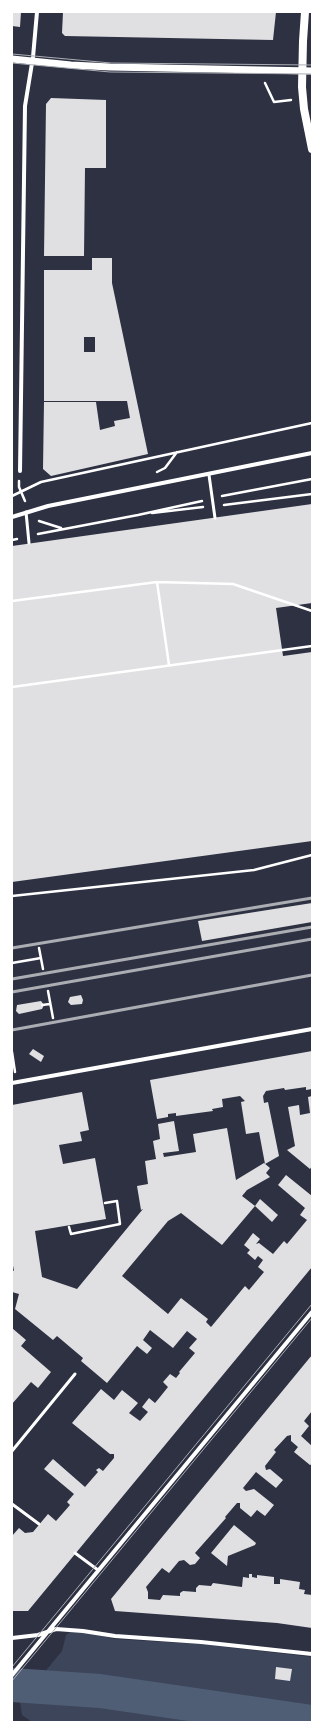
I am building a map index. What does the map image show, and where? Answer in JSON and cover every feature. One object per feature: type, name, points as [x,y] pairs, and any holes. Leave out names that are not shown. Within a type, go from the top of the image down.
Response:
[{"type":"main road","points":[[305,12],[302,71],[303,99],[312,149]]},
{"type":"street","points":[[20,471],[24,106],[32,62],[37,12]]},
{"type":"street","points":[[12,58],[32,62],[110,67],[312,71]]},
{"type":"street","points":[[12,517],[48,506],[312,454]]},
{"type":"street","points":[[14,1083],[312,1029]]},
{"type":"street","points":[[12,1675],[312,1312]]},
{"type":"street","points":[[12,1638],[38,1635],[56,1629],[76,1630],[115,1636],[200,1642],[312,1654]]},
{"type":"lane","points":[[209,474],[215,518]]},
{"type":"lane","points":[[26,512],[29,543]]},
{"type":"lane","points":[[12,1451],[76,1374]]},
{"type":"lane","points":[[12,1504],[39,1524]]},
{"type":"lane","points":[[75,1553],[98,1570]]},
{"type":"path","points":[[258,70],[274,102],[303,99]]},
{"type":"path","points":[[12,496],[41,482],[131,463],[177,451],[312,423]]},
{"type":"path","points":[[161,469],[165,468],[177,451]]},
{"type":"path","points":[[19,486],[25,498]]},
{"type":"path","points":[[40,522],[62,528],[138,515]]},
{"type":"path","points":[[157,582],[169,665]]},
{"type":"path","points":[[12,601],[157,582],[233,584],[312,611]]},
{"type":"path","points":[[12,688],[312,646]]},
{"type":"path","points":[[12,896],[254,870],[312,855]]},
{"type":"path","points":[[39,948],[43,969]]},
{"type":"path","points":[[12,963],[41,958]]},
{"type":"path","points":[[48,991],[53,1018]]},
{"type":"path","points":[[42,1005],[50,1004]]},
{"type":"path","points":[[12,1052],[14,1083]]},
{"type":"path","points":[[69,1227],[70,1234],[120,1224],[117,1201],[105,1203]]},
{"type":"shaded area","points":[[83,1631],[114,1639],[200,1644],[312,1657],[312,1722],[32,1722],[22,1715],[20,1702],[62,1651],[66,1635],[70,1632]]},
{"type":"building","points":[[12,12],[21,12],[20,27],[12,26]]},
{"type":"building","points":[[63,12],[276,12],[273,40],[65,36],[62,33]]},
{"type":"building","points":[[51,98],[106,100],[106,168],[85,168],[84,256],[44,256],[46,104]]},
{"type":"building","points":[[92,258],[112,258],[112,283],[148,454],[51,476],[43,469],[44,402],[96,402],[100,430],[115,426],[114,421],[130,418],[127,401],[44,401],[44,270],[92,270]],"holes":[[[84,337],[95,337],[95,352],[84,352]]]},
{"type":"building","points":[[312,504],[312,603],[276,608],[283,656],[312,652],[312,841],[12,882],[12,546]]},
{"type":"building","points":[[312,903],[312,922],[202,941],[198,921]]},
{"type":"building","points":[[81,995],[83,1000],[82,1004],[71,1005],[68,1002],[70,997]]},
{"type":"building","points":[[41,1001],[44,1005],[42,1009],[19,1014],[16,1011],[17,1005]]},
{"type":"building","points":[[33,1049],[44,1056],[41,1062],[29,1054]]},
{"type":"building","points":[[312,1051],[312,1089],[306,1090],[306,1087],[285,1090],[284,1088],[266,1091],[263,1096],[264,1103],[268,1102],[279,1156],[265,1164],[259,1132],[246,1134],[241,1102],[245,1101],[240,1096],[222,1099],[223,1107],[212,1109],[213,1111],[176,1116],[176,1113],[168,1114],[168,1117],[157,1119],[150,1080]]},
{"type":"building","points":[[82,1092],[89,1130],[80,1132],[82,1141],[59,1145],[63,1164],[95,1158],[106,1219],[35,1231],[42,1277],[77,1289],[143,1209],[141,1210],[137,1186],[148,1184],[145,1161],[156,1159],[153,1141],[160,1139],[158,1124],[174,1121],[179,1151],[163,1153],[164,1157],[196,1152],[193,1134],[227,1128],[236,1180],[264,1163],[270,1168],[266,1173],[270,1177],[247,1190],[242,1196],[255,1206],[222,1245],[181,1213],[168,1221],[122,1276],[168,1314],[181,1298],[208,1319],[206,1322],[211,1327],[245,1286],[249,1290],[264,1272],[258,1267],[263,1260],[258,1256],[255,1260],[247,1253],[250,1250],[244,1245],[253,1233],[260,1239],[256,1244],[259,1243],[273,1254],[284,1241],[287,1244],[307,1220],[300,1215],[305,1208],[278,1185],[286,1175],[312,1196],[312,1267],[28,1611],[12,1611],[12,1536],[19,1528],[25,1533],[33,1532],[48,1514],[56,1521],[70,1505],[67,1502],[74,1494],[44,1469],[53,1459],[85,1487],[98,1472],[96,1470],[99,1468],[103,1471],[114,1458],[114,1454],[110,1454],[72,1423],[101,1389],[114,1400],[122,1390],[138,1403],[129,1413],[140,1421],[148,1412],[142,1407],[149,1398],[155,1403],[168,1387],[163,1382],[170,1374],[176,1378],[180,1373],[179,1372],[195,1353],[189,1348],[197,1339],[187,1331],[173,1348],[150,1330],[143,1340],[152,1348],[147,1354],[137,1346],[107,1383],[81,1361],[83,1358],[57,1336],[53,1340],[15,1309],[19,1294],[12,1292],[12,1270],[14,1271],[12,1260],[12,1105]]},
{"type":"building","points":[[312,1096],[312,1166],[310,1169],[287,1150],[295,1146],[288,1107],[299,1105],[300,1115],[310,1113],[308,1097]]},
{"type":"building","points":[[260,1199],[278,1215],[272,1222],[255,1206]]},
{"type":"building","points":[[12,1328],[26,1340],[21,1346],[51,1372],[38,1388],[31,1382],[12,1404]]},
{"type":"building","points":[[312,1355],[312,1411],[304,1421],[309,1426],[301,1436],[312,1446],[312,1464],[310,1465],[294,1452],[298,1447],[291,1441],[291,1435],[287,1436],[274,1450],[276,1452],[265,1466],[266,1470],[270,1469],[283,1480],[276,1488],[256,1472],[243,1488],[246,1491],[254,1489],[274,1505],[265,1516],[257,1510],[251,1517],[240,1508],[240,1503],[237,1503],[225,1517],[226,1518],[195,1553],[200,1558],[195,1564],[190,1565],[184,1560],[179,1561],[169,1573],[162,1568],[146,1587],[148,1599],[160,1600],[163,1595],[180,1596],[180,1593],[183,1591],[196,1592],[196,1588],[199,1585],[211,1586],[213,1583],[242,1587],[243,1577],[249,1578],[249,1574],[252,1574],[252,1577],[257,1578],[257,1575],[274,1577],[274,1584],[280,1584],[280,1579],[300,1582],[299,1589],[305,1590],[304,1594],[312,1595],[312,1628],[277,1623],[115,1611],[111,1599]]},
{"type":"building","points":[[234,1525],[256,1543],[255,1545],[228,1556],[227,1566],[211,1553]]},
{"type":"building","points":[[276,1667],[292,1669],[290,1681],[275,1679]]},
{"type":"waterway","points":[[12,1685],[100,1691],[312,1722]]},
{"type":"tram line","points":[[12,54],[111,63],[312,65]]},
{"type":"tram line","points":[[12,63],[110,72],[312,74]]},
{"type":"tram line","points":[[12,1667],[312,1304]]},
{"type":"tram line","points":[[12,1681],[312,1318]]},
{"type":"railway","points":[[12,948],[312,898]]},
{"type":"railway","points":[[12,979],[312,927]]},
{"type":"railway","points":[[12,992],[312,939]]},
{"type":"railway","points":[[12,1030],[312,975]]}]
